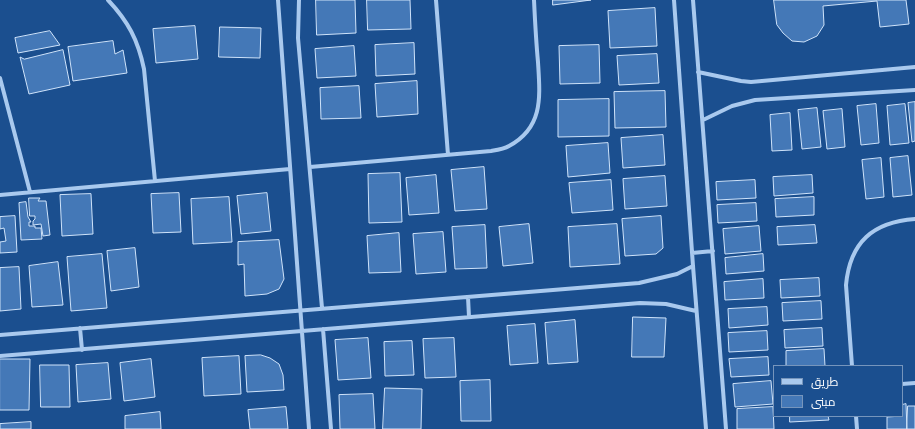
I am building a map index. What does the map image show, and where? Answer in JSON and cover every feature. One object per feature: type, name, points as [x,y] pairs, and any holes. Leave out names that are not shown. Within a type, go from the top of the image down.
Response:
[{"type":"street","points":[[108,0],[125,20],[134,35],[140,52],[144,69],[155,181]]},
{"type":"street","points":[[278,0],[309,429]]},
{"type":"street","points":[[299,0],[298,32],[322,308]]},
{"type":"street","points":[[436,0],[448,155]]},
{"type":"street","points":[[310,167],[491,151],[508,146],[523,136],[533,122],[539,106],[540,88],[534,0]]},
{"type":"street","points":[[674,0],[706,429]]},
{"type":"street","points":[[693,0],[726,429]]},
{"type":"street","points":[[698,72],[751,82],[915,67]]},
{"type":"street","points":[[0,78],[30,192]]},
{"type":"street","points":[[703,120],[732,106],[755,100],[915,90]]},
{"type":"street","points":[[0,195],[290,169]]},
{"type":"street","points":[[852,365],[846,285],[847,272],[851,259],[857,248],[875,229],[888,223],[915,219]]},
{"type":"street","points":[[692,253],[713,251]]},
{"type":"street","points":[[0,335],[639,283],[671,276],[693,266]]},
{"type":"street","points":[[468,296],[469,317]]},
{"type":"street","points":[[0,356],[640,303],[666,304],[696,311]]},
{"type":"street","points":[[80,328],[82,350]]},
{"type":"street","points":[[323,329],[331,429]]},
{"type":"street","points":[[903,384],[915,383]]},
{"type":"street","points":[[856,417],[857,429]]},
{"type":"building","points":[[316,0],[355,0],[356,33],[317,35]]},
{"type":"building","points":[[367,0],[410,0],[411,29],[368,30]]},
{"type":"building","points":[[553,0],[591,0],[553,5]]},
{"type":"building","points":[[774,0],[906,0],[909,24],[880,27],[877,1],[823,6],[824,25],[817,36],[804,42],[792,41],[777,25]]},
{"type":"building","points":[[655,8],[657,46],[610,48],[608,11]]},
{"type":"building","points":[[195,26],[198,59],[156,63],[153,29]]},
{"type":"building","points":[[220,27],[261,28],[260,58],[219,57]]},
{"type":"building","points":[[50,31],[60,45],[18,53],[15,38]]},
{"type":"building","points":[[113,41],[115,54],[123,50],[127,73],[73,81],[68,47]]},
{"type":"building","points":[[414,43],[415,74],[376,76],[375,45]]},
{"type":"building","points":[[599,45],[600,83],[560,84],[559,46]]},
{"type":"building","points":[[354,46],[356,76],[317,78],[315,49]]},
{"type":"building","points":[[63,50],[70,85],[29,94],[20,57],[24,59]]},
{"type":"building","points":[[657,54],[659,83],[619,85],[617,56]]},
{"type":"building","points":[[417,81],[418,114],[377,117],[375,84]]},
{"type":"building","points":[[359,86],[361,118],[321,119],[320,88]]},
{"type":"building","points":[[665,91],[666,127],[615,128],[614,92]]},
{"type":"building","points":[[609,99],[609,136],[558,137],[558,100]]},
{"type":"building","points":[[915,102],[915,141],[912,142],[908,103]]},
{"type":"building","points":[[876,104],[879,143],[861,145],[857,106]]},
{"type":"building","points":[[905,104],[909,143],[890,145],[887,106]]},
{"type":"building","points":[[817,108],[821,147],[802,149],[798,110]]},
{"type":"building","points":[[842,109],[845,147],[827,149],[823,111]]},
{"type":"building","points":[[790,113],[792,150],[772,151],[770,115]]},
{"type":"building","points":[[663,135],[665,165],[623,168],[621,138]]},
{"type":"building","points":[[608,143],[610,173],[568,177],[566,146]]},
{"type":"building","points":[[908,156],[912,195],[893,197],[890,158]]},
{"type":"building","points":[[881,158],[884,197],[866,199],[862,160]]},
{"type":"building","points":[[484,167],[487,209],[455,211],[451,170]]},
{"type":"building","points":[[400,173],[402,222],[369,223],[368,174]]},
{"type":"building","points":[[436,175],[439,213],[409,215],[406,178]]},
{"type":"building","points":[[812,175],[813,193],[774,196],[773,177]]},
{"type":"building","points":[[665,176],[667,206],[625,209],[623,179]]},
{"type":"building","points":[[611,180],[613,210],[572,213],[569,183]]},
{"type":"building","points":[[755,180],[756,198],[717,200],[716,182]]},
{"type":"building","points":[[179,193],[181,232],[153,233],[151,194]]},
{"type":"building","points":[[267,193],[271,231],[241,234],[237,196]]},
{"type":"building","points":[[91,194],[93,234],[62,236],[60,195]]},
{"type":"building","points":[[229,197],[232,242],[193,244],[191,199]]},
{"type":"building","points":[[814,197],[814,215],[776,217],[775,199]]},
{"type":"building","points":[[29,198],[40,198],[38,201],[46,201],[50,235],[43,236],[41,224],[33,225],[35,216],[30,216]]},
{"type":"building","points":[[26,202],[28,217],[31,222],[29,222],[29,226],[41,228],[42,239],[21,240],[19,203]]},
{"type":"building","points":[[756,203],[757,221],[718,223],[717,205]]},
{"type":"building","points":[[15,216],[17,252],[0,253],[0,242],[6,241],[4,228],[0,229],[0,217]]},
{"type":"building","points":[[661,216],[663,248],[656,254],[625,256],[622,219]]},
{"type":"building","points":[[529,224],[533,263],[503,266],[499,227]]},
{"type":"building","points":[[617,224],[620,264],[570,267],[568,227]]},
{"type":"building","points":[[485,225],[487,268],[455,269],[452,227]]},
{"type":"building","points":[[815,225],[817,243],[778,245],[777,227]]},
{"type":"building","points":[[759,226],[761,251],[725,254],[723,229]]},
{"type":"building","points":[[443,232],[446,272],[416,274],[413,234]]},
{"type":"building","points":[[399,233],[401,272],[369,273],[367,236]]},
{"type":"building","points":[[279,240],[284,279],[279,289],[267,294],[245,296],[244,264],[238,265],[238,242]]},
{"type":"building","points":[[135,248],[139,287],[111,291],[107,251]]},
{"type":"building","points":[[102,254],[107,308],[71,311],[67,257]]},
{"type":"building","points":[[763,254],[764,271],[726,274],[725,258]]},
{"type":"building","points":[[58,262],[63,305],[32,307],[29,266]]},
{"type":"building","points":[[19,267],[21,309],[0,311],[0,268]]},
{"type":"building","points":[[819,278],[820,296],[781,298],[780,280]]},
{"type":"building","points":[[763,279],[764,298],[725,300],[724,282]]},
{"type":"building","points":[[821,301],[822,319],[783,321],[782,303]]},
{"type":"building","points":[[767,307],[768,325],[729,328],[728,309]]},
{"type":"building","points":[[633,317],[666,318],[664,357],[632,357]]},
{"type":"building","points":[[575,320],[578,362],[548,364],[545,323]]},
{"type":"building","points":[[535,324],[538,363],[510,365],[507,326]]},
{"type":"building","points":[[822,328],[823,346],[785,348],[784,330]]},
{"type":"building","points":[[767,331],[768,350],[729,352],[728,333]]},
{"type":"building","points":[[368,338],[371,378],[338,380],[335,340]]},
{"type":"building","points":[[454,338],[456,377],[425,378],[423,339]]},
{"type":"building","points":[[412,341],[414,375],[385,376],[384,342]]},
{"type":"building","points":[[824,349],[825,365],[786,365],[786,351]]},
{"type":"building","points":[[261,355],[270,358],[279,364],[283,375],[284,390],[247,392],[245,356]]},
{"type":"building","points":[[239,356],[241,394],[204,396],[202,358]]},
{"type":"building","points":[[768,357],[769,375],[731,377],[729,359]]},
{"type":"building","points":[[0,359],[30,359],[29,410],[0,410]]},
{"type":"building","points":[[151,359],[155,397],[124,401],[120,363]]},
{"type":"building","points":[[108,363],[111,399],[78,402],[76,365]]},
{"type":"building","points":[[40,365],[69,365],[70,407],[41,407]]},
{"type":"building","points":[[490,380],[491,421],[461,421],[460,381]]},
{"type":"building","points":[[771,381],[773,404],[735,407],[733,384]]},
{"type":"building","points":[[385,388],[422,389],[421,429],[383,429]]},
{"type":"building","points":[[373,394],[375,429],[340,429],[339,395]]},
{"type":"building","points":[[906,404],[907,429],[887,429],[887,417],[903,417],[903,405]]},
{"type":"building","points":[[908,406],[915,406],[915,429],[907,429]]},
{"type":"building","points":[[286,407],[288,429],[250,429],[248,410]]},
{"type":"building","points":[[773,407],[774,429],[737,429],[737,409]]},
{"type":"building","points":[[160,412],[161,429],[125,429],[125,416]]},
{"type":"building","points":[[790,417],[828,417],[829,420],[790,422]]},
{"type":"building","points":[[31,422],[31,429],[0,429],[0,424]]}]
